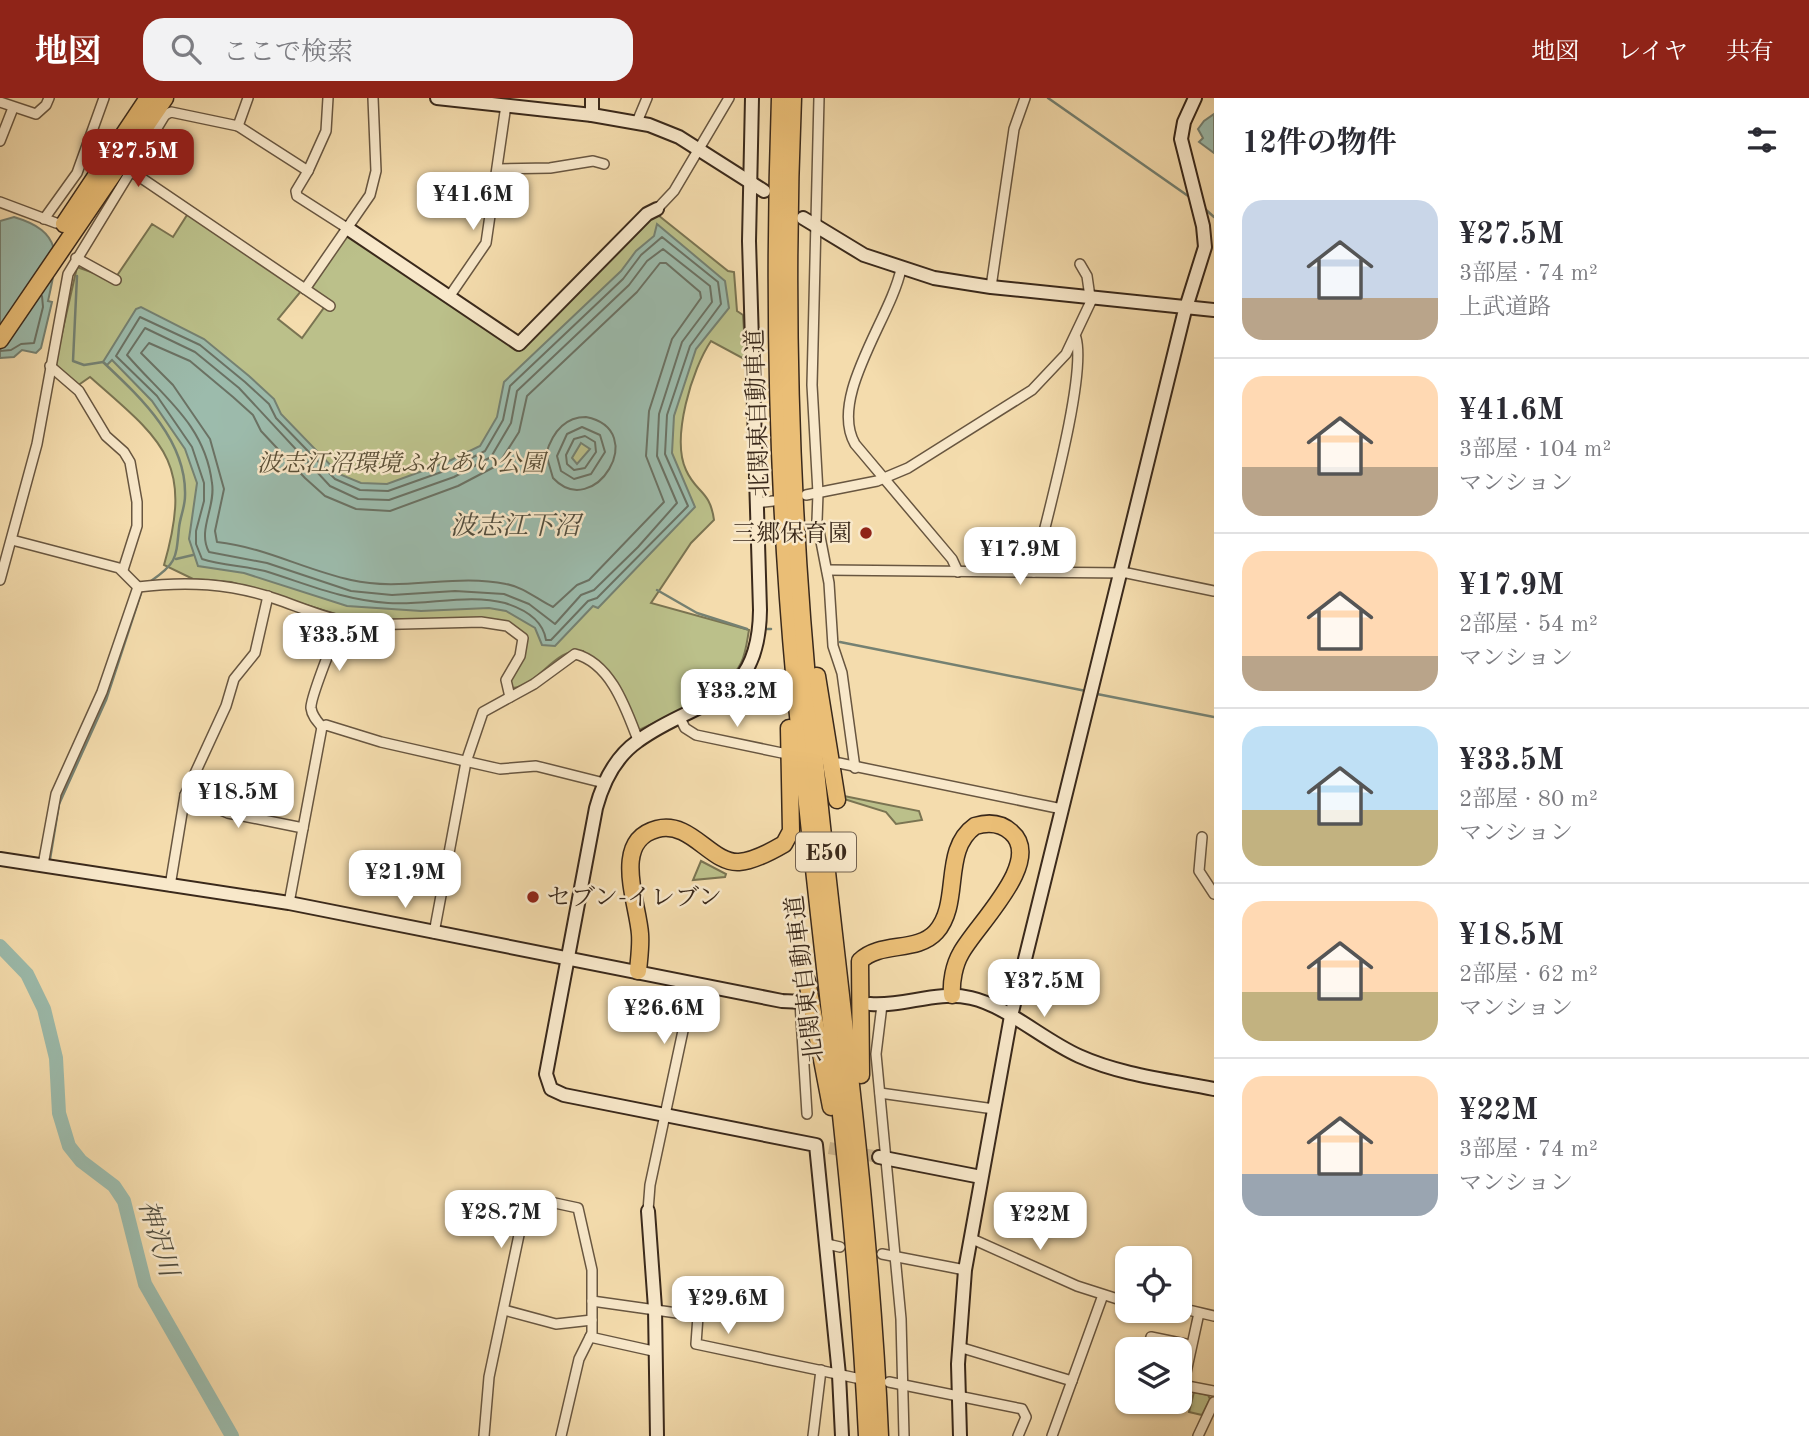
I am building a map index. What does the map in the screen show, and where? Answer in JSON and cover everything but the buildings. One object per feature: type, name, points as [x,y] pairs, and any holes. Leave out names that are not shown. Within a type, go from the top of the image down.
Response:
[{"type":"highway","name":"北関東自動車道","points":[[780,98],[777,344],[788,597],[807,806],[858,1279],[867,1436]]},
{"type":"highway","name":"北関東自動車道","points":[[793,98],[790,332],[796,511],[813,742],[864,1193],[880,1436]]},
{"type":"highway","points":[[0,340],[159,105]]},
{"type":"highway","points":[[0,321],[69,235]]},
{"type":"highway","points":[[796,511],[837,800]]},
{"type":"highway","points":[[638,971],[640,935],[630,863],[635,846],[643,836],[654,830],[674,828],[738,862],[780,846],[790,836],[788,597]]},
{"type":"highway","points":[[902,939],[924,935],[937,922],[954,847],[965,828],[977,821],[991,818],[1006,823],[1018,832],[1027,852],[1023,871],[967,953],[952,995]]},
{"type":"highway","points":[[864,1193],[858,967],[867,955],[918,943],[934,935],[945,916],[961,841],[975,827],[997,825],[1010,831],[1018,841],[1021,863],[961,952],[951,986],[952,995]]},
{"type":"highway","points":[[638,971],[645,937],[636,867],[636,855],[642,844],[656,834],[673,833],[731,867]]},
{"type":"highway","points":[[807,981],[824,1064],[858,1279]]},
{"type":"street","points":[[0,102],[36,114],[46,106],[49,98]]},
{"type":"street","points":[[44,219],[77,173],[104,98]]},
{"type":"street","points":[[238,126],[248,98]]},
{"type":"street","points":[[328,98],[326,131],[296,191],[297,196],[519,344],[647,214],[657,209],[674,191],[729,98]]},
{"type":"street","points":[[306,289],[370,195],[373,183],[373,98]]},
{"type":"street","points":[[437,98],[500,103],[637,122],[670,132],[764,191]]},
{"type":"street","points":[[592,98],[592,115]]},
{"type":"street","points":[[637,122],[647,98]]},
{"type":"street","points":[[752,98],[750,182],[760,625],[755,651],[744,673],[726,693],[638,740],[604,783],[596,808],[546,1074],[553,1092],[564,1095],[822,1147],[833,1245],[842,1436]]},
{"type":"street","points":[[819,98],[812,396],[817,520],[827,570],[833,646],[842,673],[855,768]]},
{"type":"street","points":[[991,288],[1014,129],[1025,98]]},
{"type":"street","points":[[960,1436],[959,1347],[965,1270],[1011,1016],[1120,572],[1187,307],[1204,252],[1200,216],[1181,135],[1195,98]]},
{"type":"street","points":[[449,297],[486,243],[499,169],[500,103]]},
{"type":"street","points":[[69,235],[110,208],[131,171],[159,105],[172,112],[238,126],[308,171]]},
{"type":"street","points":[[0,141],[13,108]]},
{"type":"street","points":[[499,169],[550,168],[593,161],[604,164]]},
{"type":"street","points":[[131,171],[330,306]]},
{"type":"street","points":[[0,202],[44,219],[69,235],[76,258],[62,299],[37,444],[0,580]]},
{"type":"street","points":[[803,218],[853,250],[901,269],[991,288],[1214,310]]},
{"type":"street","points":[[76,258],[116,280]]},
{"type":"street","points":[[806,495],[884,479],[925,460],[1038,386],[1076,338],[1092,297],[1087,276],[1080,264]]},
{"type":"street","points":[[901,269],[854,384],[849,405],[851,438],[952,559],[958,572]]},
{"type":"street","points":[[1034,572],[1074,391],[1079,351],[1076,338]]},
{"type":"street","points":[[50,366],[79,391],[106,436],[124,452],[130,462],[137,502],[137,526],[123,570]]},
{"type":"street","points":[[757,503],[772,501]]},
{"type":"street","points":[[12,540],[123,570],[138,587]]},
{"type":"street","points":[[827,570],[1120,572],[1214,591]]},
{"type":"street","points":[[138,587],[167,583],[208,584],[268,596],[341,622],[404,626],[481,622],[507,626],[523,638],[520,656],[506,680],[510,697]]},
{"type":"street","points":[[43,865],[57,794],[102,692],[138,587]]},
{"type":"street","points":[[170,886],[186,795],[226,706],[234,678],[255,653],[268,596]]},
{"type":"street","points":[[322,727],[314,718],[312,696],[341,622]]},
{"type":"street","points":[[434,933],[466,762],[483,712],[534,684],[568,656],[579,655],[597,667],[621,696],[638,740]]},
{"type":"street","points":[[680,718],[685,728],[696,735],[782,753]]},
{"type":"street","points":[[322,727],[326,725],[500,769],[536,766],[604,783]]},
{"type":"street","points":[[289,904],[322,727]]},
{"type":"street","points":[[839,763],[1062,809]]},
{"type":"street","points":[[186,795],[228,813],[303,828]]},
{"type":"street","points":[[1202,837],[1199,871],[1214,894]]},
{"type":"street","points":[[0,859],[289,904],[693,984],[802,1002],[807,1114]]},
{"type":"street","points":[[657,1436],[654,1308],[648,1211],[650,1185],[693,984]]},
{"type":"street","points":[[904,1436],[900,1384],[901,1326],[883,1158],[876,1054],[876,1004],[925,996],[952,995],[984,1001],[1049,1041],[1102,1065],[1214,1089]]},
{"type":"street","points":[[880,1093],[994,1109]]},
{"type":"street","points":[[883,1158],[981,1177]]},
{"type":"street","points":[[488,1435],[489,1377],[527,1197],[578,1208],[592,1270],[590,1337],[579,1359],[561,1436]]},
{"type":"street","points":[[970,1238],[1115,1298]]},
{"type":"street","points":[[882,1254],[965,1270]]},
{"type":"street","points":[[1052,1436],[1103,1295]]},
{"type":"street","points":[[592,1301],[698,1315],[696,1344],[856,1378]]},
{"type":"street","points":[[504,1310],[556,1324],[592,1320]]},
{"type":"street","points":[[1192,1311],[1214,1316]]},
{"type":"street","points":[[1192,1338],[1199,1313]]},
{"type":"street","points":[[590,1337],[653,1351]]},
{"type":"street","points":[[959,1347],[1072,1381]]},
{"type":"street","points":[[813,1436],[821,1370]]},
{"type":"street","points":[[889,1382],[1024,1410],[1026,1417],[1018,1436]]},
{"type":"street","points":[[1192,1387],[1214,1391]]},
{"type":"street","points":[[1198,1436],[1212,1413],[1214,1402]]},
{"type":"green space","name":"波志江沼環境ふれあい公園","points":[[189,212],[302,290],[278,319],[302,338],[328,302],[311,291],[310,287],[346,234],[518,350],[651,216],[658,215],[728,271],[734,272],[737,311],[743,315],[746,360],[711,341],[697,368],[682,423],[682,456],[686,470],[706,497],[714,520],[691,543],[651,603],[749,630],[743,659],[733,676],[709,696],[637,731],[621,689],[583,651],[564,655],[531,681],[512,688],[510,681],[526,636],[508,624],[486,618],[434,621],[349,618],[231,582],[193,579],[164,565],[175,501],[173,477],[166,456],[137,419],[90,377],[77,386],[55,364],[77,267],[105,277],[116,277],[152,224],[173,237]]},
{"type":"green space","points":[[844,796],[919,811],[922,820],[896,824],[886,812],[844,799]]},
{"type":"green space","points":[[701,861],[726,874],[725,877],[693,880]]},
{"type":"green space","points":[[1194,1392],[1208,1395],[1210,1399],[1202,1415],[1192,1413]]},
{"type":"water","points":[[1214,114],[1214,153],[1199,142],[1203,138],[1198,129]]},
{"type":"water","points":[[14,217],[42,230],[54,248],[54,271],[48,301],[52,302],[41,348],[36,353],[22,350],[14,357],[0,358],[0,221]]},
{"type":"water","name":"波志江下沼","points":[[657,224],[725,281],[729,308],[696,349],[674,416],[672,453],[695,507],[598,608],[593,606],[555,646],[542,645],[535,628],[506,611],[489,608],[421,611],[347,606],[244,573],[198,566],[189,539],[197,483],[185,449],[152,401],[112,360],[107,365],[103,362],[136,309],[141,307],[204,339],[249,376],[274,399],[281,414],[339,474],[361,483],[387,484],[447,462],[480,446],[497,417],[504,382],[654,236]],"holes":[[[581,443],[590,449],[577,464],[572,458]]]},
{"type":"waterway","points":[[1048,98],[1191,198]]},
{"type":"waterway","points":[[1205,209],[1214,217]]},
{"type":"waterway","points":[[77,276],[73,361],[84,365],[103,362],[132,390],[170,438],[184,476],[185,500],[176,553],[166,569],[151,581]]},
{"type":"waterway","points":[[176,559],[193,555]]},
{"type":"waterway","points":[[657,590],[697,613],[747,629]]},
{"type":"waterway","points":[[50,859],[59,804],[106,700],[141,593]]},
{"type":"waterway","points":[[765,629],[771,629]]},
{"type":"waterway","points":[[840,642],[1086,691]]},
{"type":"waterway","points":[[1097,694],[1214,717]]},
{"type":"waterway","name":"神沢川","points":[[0,946],[27,974],[44,1009],[56,1058],[59,1113],[69,1146],[81,1161],[114,1186],[124,1201],[145,1284],[232,1436]]},
{"type":"tunnel","points":[[829,1148],[879,1157]]},
{"type":"place","name":"三郷保育園","points":[[866,533]]},
{"type":"place","name":"セブン-イレブン","points":[[533,897]]}]
